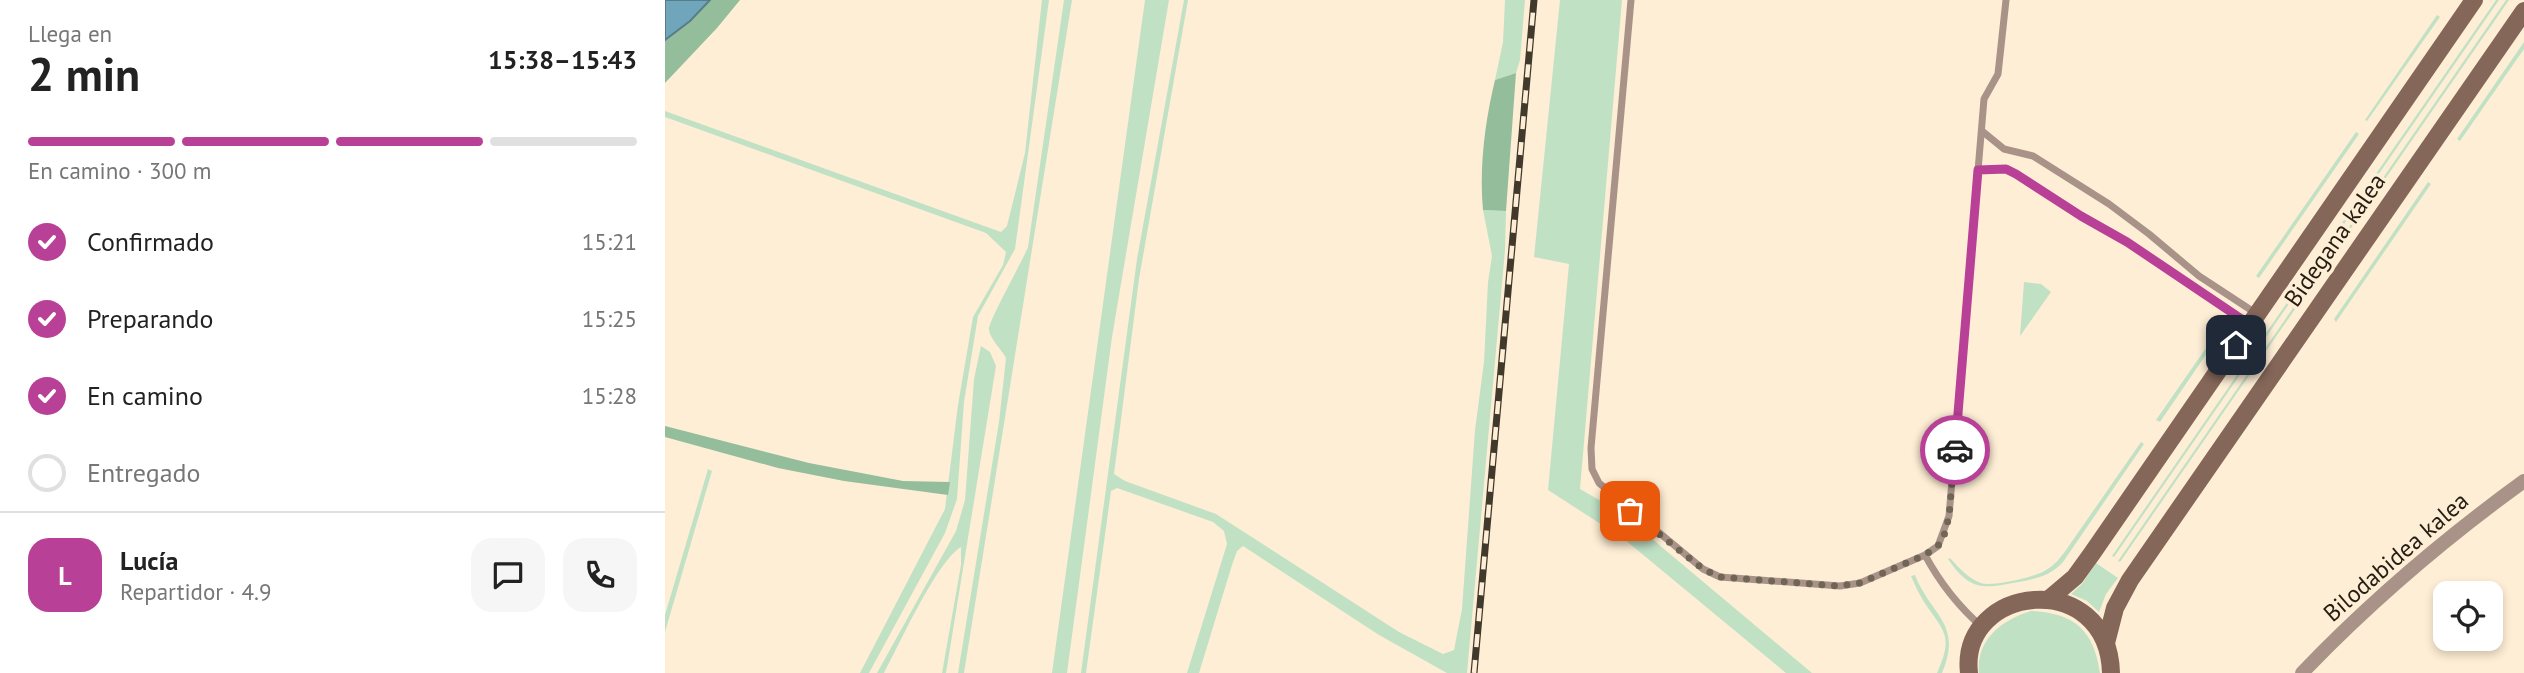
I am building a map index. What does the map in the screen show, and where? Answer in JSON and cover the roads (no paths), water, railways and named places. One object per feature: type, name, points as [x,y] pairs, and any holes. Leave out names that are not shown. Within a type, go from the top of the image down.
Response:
[{"type":"street","name":"Bidegana kalea","points":[[2049,599],[2081,569],[2474,0]]},
{"type":"street","name":"Bidegana kalea","points":[[2106,643],[2115,608],[2130,580],[2524,11]]},
{"type":"street","name":"Bilodabidea kalea","points":[[2302,673],[2399,579],[2524,481]]},
{"type":"street","points":[[1967,671],[1975,639],[1982,627],[1996,614],[2012,604],[2031,599],[2049,599],[2073,607],[2092,622],[2106,643],[2111,673]]},
{"type":"lane","points":[[1631,0],[1591,448],[1592,469],[1599,483],[1630,511],[1703,569],[1720,577],[1839,586],[1860,583],[1925,555],[1938,546],[1949,516],[1984,99],[1998,74],[2005,0]]},
{"type":"lane","points":[[1982,131],[2004,149],[2033,156],[2109,204],[2253,319]]},
{"type":"lane","points":[[1978,170],[2006,169],[2016,174],[2253,319]]},
{"type":"lane","points":[[1925,555],[1946,589],[1962,609],[1982,627]]},
{"type":"water","points":[[665,0],[710,0],[690,21],[665,40]]},
{"type":"railway","points":[[1474,673],[1534,0]]}]
